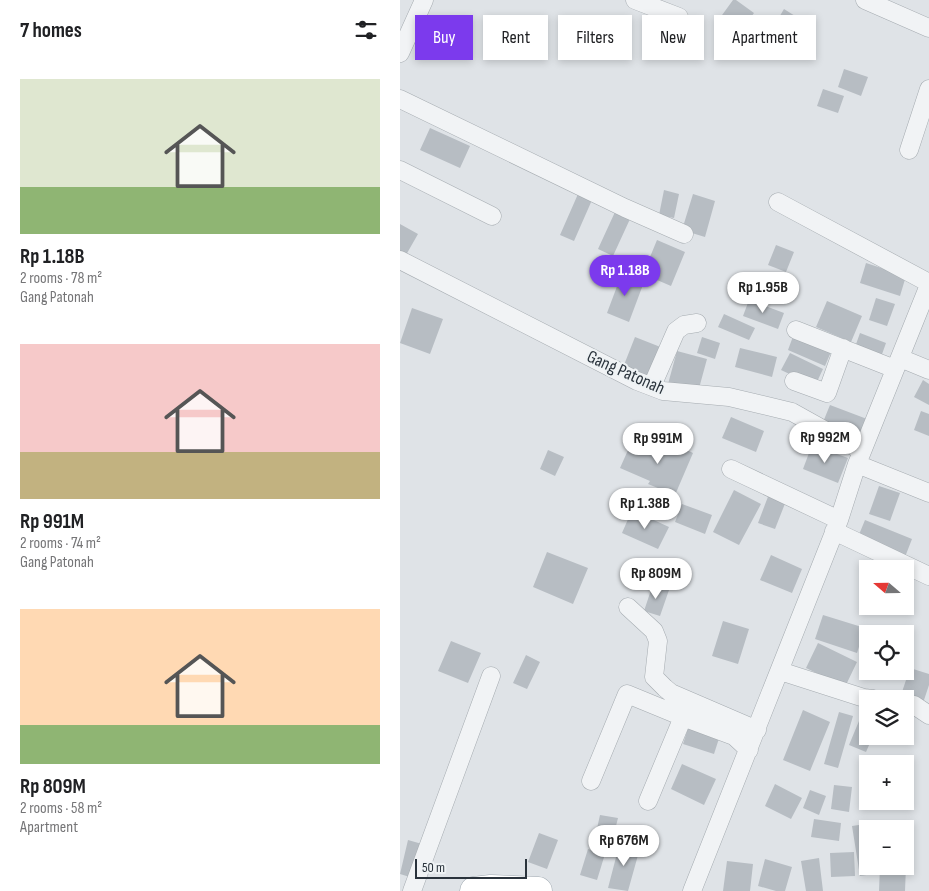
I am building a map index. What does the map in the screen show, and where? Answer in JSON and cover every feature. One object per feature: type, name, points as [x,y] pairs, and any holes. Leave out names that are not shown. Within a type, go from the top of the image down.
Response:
[{"type":"main road","points":[[474,891],[491,889],[538,891]]},
{"type":"street","points":[[400,53],[424,0]]},
{"type":"street","points":[[635,0],[674,15]]},
{"type":"street","points":[[865,0],[929,28]]},
{"type":"street","points":[[909,150],[929,89]]},
{"type":"street","points":[[400,99],[625,208],[684,234]]},
{"type":"street","points":[[400,170],[492,216]]},
{"type":"street","points":[[692,891],[837,526],[859,458],[897,364],[924,309],[929,284],[778,202]]},
{"type":"street","name":"Gang Patonah","points":[[400,260],[637,381],[663,391],[729,396],[792,412],[859,458],[929,494]]},
{"type":"street","points":[[652,386],[676,331],[684,325],[697,323]]},
{"type":"street","points":[[796,330],[843,348],[897,364],[929,370]]},
{"type":"street","points":[[794,380],[827,393],[843,348]]},
{"type":"street","points":[[730,469],[929,576]]},
{"type":"street","points":[[628,607],[657,636],[654,677],[657,682],[671,694],[757,730]]},
{"type":"street","points":[[780,671],[859,696]]},
{"type":"street","points":[[412,891],[490,676]]},
{"type":"street","points":[[591,781],[627,694],[734,736],[749,750]]},
{"type":"street","points":[[914,705],[929,714]]},
{"type":"street","points":[[648,801],[682,717]]},
{"type":"building","points":[[733,0],[736,0],[754,13],[753,15],[722,15]]},
{"type":"building","points":[[784,9],[794,15],[780,15]]},
{"type":"building","points":[[844,69],[868,77],[861,96],[838,87]]},
{"type":"building","points":[[823,89],[844,96],[838,113],[817,106]]},
{"type":"building","points":[[430,128],[470,146],[460,168],[420,150]]},
{"type":"building","points":[[664,190],[679,194],[674,218],[659,215]]},
{"type":"building","points":[[578,194],[592,200],[574,241],[560,235]]},
{"type":"building","points":[[693,194],[715,201],[705,237],[682,230]]},
{"type":"building","points":[[615,212],[630,219],[613,256],[598,249]]},
{"type":"building","points":[[400,224],[418,234],[406,255],[400,251]]},
{"type":"building","points":[[657,240],[685,252],[671,286],[643,274]]},
{"type":"building","points":[[776,245],[794,252],[786,272],[768,265]]},
{"type":"building","points":[[866,263],[906,276],[900,296],[860,283]]},
{"type":"building","points":[[622,273],[644,282],[629,322],[607,313]]},
{"type":"building","points":[[783,275],[798,283],[790,299],[775,292]]},
{"type":"building","points":[[876,298],[895,304],[887,326],[869,320]]},
{"type":"building","points":[[749,300],[784,313],[778,329],[743,316]]},
{"type":"building","points":[[827,301],[862,316],[851,342],[816,327]]},
{"type":"building","points":[[412,308],[443,319],[430,354],[400,343]]},
{"type":"building","points":[[724,314],[755,328],[749,340],[718,327]]},
{"type":"building","points":[[795,331],[833,347],[825,366],[788,350]]},
{"type":"building","points":[[860,333],[886,343],[881,357],[855,347]]},
{"type":"building","points":[[635,337],[663,348],[650,381],[622,370]]},
{"type":"building","points":[[702,337],[720,343],[715,359],[697,353]]},
{"type":"building","points":[[740,348],[777,357],[772,377],[735,367]]},
{"type":"building","points":[[677,351],[707,359],[698,392],[668,384]]},
{"type":"building","points":[[790,353],[823,369],[815,386],[781,370]]},
{"type":"building","points":[[923,380],[929,384],[929,405],[914,397]]},
{"type":"building","points":[[830,405],[867,419],[859,441],[821,427]]},
{"type":"building","points":[[921,411],[929,414],[929,436],[914,430]]},
{"type":"building","points":[[731,417],[764,431],[756,452],[722,438]]},
{"type":"building","points":[[633,439],[663,452],[668,441],[693,453],[675,495],[648,484],[650,481],[620,468]]},
{"type":"building","points":[[812,445],[848,458],[838,483],[803,469]]},
{"type":"building","points":[[548,450],[564,457],[555,476],[540,469]]},
{"type":"building","points":[[879,486],[900,493],[890,521],[869,514]]},
{"type":"building","points":[[734,490],[761,504],[739,545],[713,532]]},
{"type":"building","points":[[769,494],[786,501],[775,529],[758,523]]},
{"type":"building","points":[[682,504],[712,515],[705,534],[675,522]]},
{"type":"building","points":[[632,510],[669,527],[658,549],[622,533]]},
{"type":"building","points":[[865,520],[912,539],[905,557],[858,537]]},
{"type":"building","points":[[547,552],[588,568],[573,604],[533,587]]},
{"type":"building","points":[[771,555],[802,569],[792,593],[760,580]]},
{"type":"building","points":[[653,584],[669,590],[660,616],[644,611]]},
{"type":"building","points":[[823,615],[859,626],[859,647],[857,653],[815,639]]},
{"type":"building","points":[[723,621],[749,629],[738,664],[712,656]]},
{"type":"building","points":[[451,641],[481,653],[468,683],[438,671]]},
{"type":"building","points":[[818,643],[857,662],[845,687],[806,668]]},
{"type":"building","points":[[526,655],[540,662],[527,689],[513,683]]},
{"type":"building","points":[[914,669],[929,674],[929,685],[923,703],[914,700],[914,690],[903,690],[906,680],[914,680]]},
{"type":"building","points":[[803,710],[830,722],[810,771],[783,760]]},
{"type":"building","points":[[839,712],[853,716],[838,768],[824,764]]},
{"type":"building","points":[[692,716],[723,726],[714,754],[683,744]]},
{"type":"building","points":[[859,721],[859,745],[869,745],[866,752],[849,745]]},
{"type":"building","points":[[682,764],[716,779],[704,805],[671,789]]},
{"type":"building","points":[[775,784],[802,798],[791,819],[765,806]]},
{"type":"building","points":[[834,785],[852,787],[849,812],[831,809]]},
{"type":"building","points":[[810,790],[826,796],[819,815],[803,808]]},
{"type":"building","points":[[600,815],[618,818],[611,846],[594,842]]},
{"type":"building","points":[[814,819],[841,823],[839,841],[811,837]]},
{"type":"building","points":[[859,825],[859,870],[852,826]]},
{"type":"building","points":[[539,833],[558,840],[547,869],[528,862]]},
{"type":"building","points":[[408,840],[422,844],[413,878],[400,874]]},
{"type":"building","points":[[620,842],[640,848],[628,891],[608,888]]},
{"type":"building","points":[[588,849],[605,854],[597,880],[580,875]]},
{"type":"building","points":[[854,852],[855,876],[831,877],[830,853]]},
{"type":"building","points":[[819,858],[823,891],[806,891],[801,861]]},
{"type":"building","points":[[765,859],[792,867],[785,891],[776,891],[758,886]]},
{"type":"building","points":[[727,861],[753,864],[750,891],[723,891]]},
{"type":"building","points":[[880,875],[906,875],[905,891],[879,891]]}]
